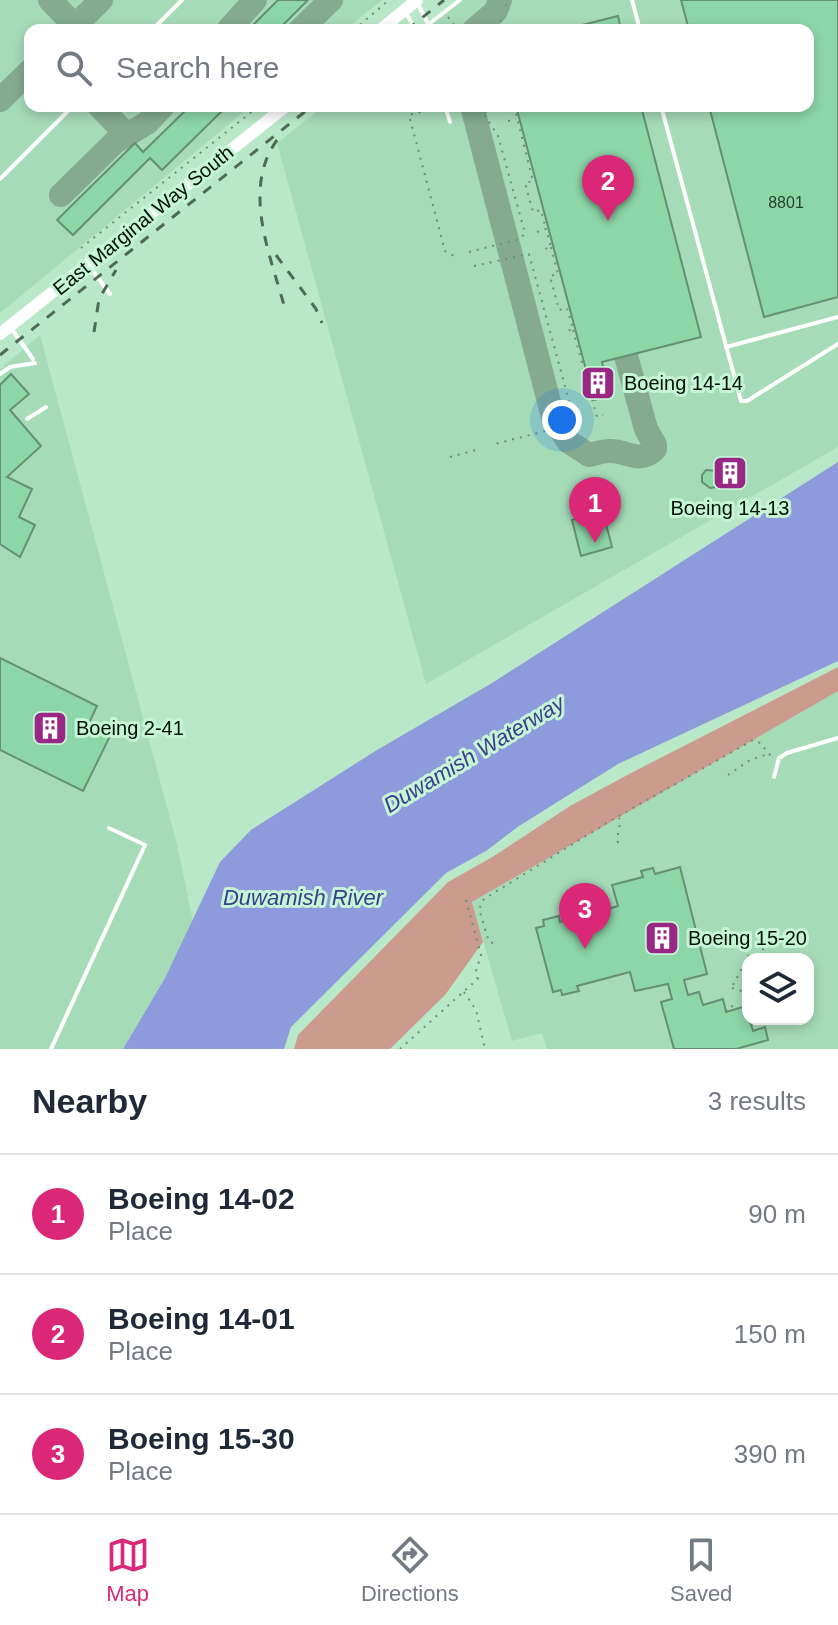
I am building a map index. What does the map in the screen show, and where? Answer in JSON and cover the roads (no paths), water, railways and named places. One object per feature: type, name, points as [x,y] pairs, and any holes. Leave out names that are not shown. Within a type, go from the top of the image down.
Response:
[{"type":"main road","points":[[388,24],[416,0]]},
{"type":"main road","name":"East Marginal Way South","points":[[5,330],[279,112]]},
{"type":"lane","points":[[158,24],[182,0]]},
{"type":"lane","points":[[416,0],[428,24]]},
{"type":"lane","points":[[433,24],[460,0]]},
{"type":"lane","points":[[632,0],[638,24]]},
{"type":"lane","points":[[404,11],[412,24]]},
{"type":"lane","points":[[0,179],[67,112]]},
{"type":"lane","points":[[447,112],[450,122]]},
{"type":"lane","points":[[663,112],[743,402],[838,344]]},
{"type":"lane","points":[[88,265],[110,294]]},
{"type":"lane","points":[[726,347],[838,317]]},
{"type":"lane","points":[[0,374],[10,367],[34,361],[5,330]]},
{"type":"lane","points":[[27,419],[46,407]]},
{"type":"lane","points":[[774,777],[777,763],[787,753],[838,738]]},
{"type":"lane","points":[[51,1049],[145,845],[109,828]]},
{"type":"water","name":"Duwamish River","points":[[838,462],[838,661],[618,764],[519,826],[486,851],[446,873],[291,1027],[284,1049],[123,1049],[165,978],[220,862],[251,830],[377,750],[492,683]]},
{"type":"railway","points":[[414,24],[444,0]]},
{"type":"railway","points":[[0,355],[304,112]]},
{"type":"railway","points":[[277,140],[266,159],[260,201],[267,245],[285,309]]},
{"type":"railway","points":[[276,255],[316,309],[322,323]]},
{"type":"railway","points":[[94,332],[99,299],[116,270]]},
{"type":"place","name":"Boeing 14-01","points":[[608,221]]},
{"type":"place","name":"Boeing 14-14","points":[[598,383]]},
{"type":"place","name":"Boeing 14-13","points":[[730,473]]},
{"type":"place","name":"Boeing 14-02","points":[[595,543]]},
{"type":"place","name":"Boeing 2-41","points":[[50,728]]},
{"type":"place","name":"Boeing 15-20","points":[[662,938]]},
{"type":"place","name":"Boeing 15-30","points":[[585,949]]},
{"type":"water label","name":"Duwamish Waterway","points":[[474,754]]}]
